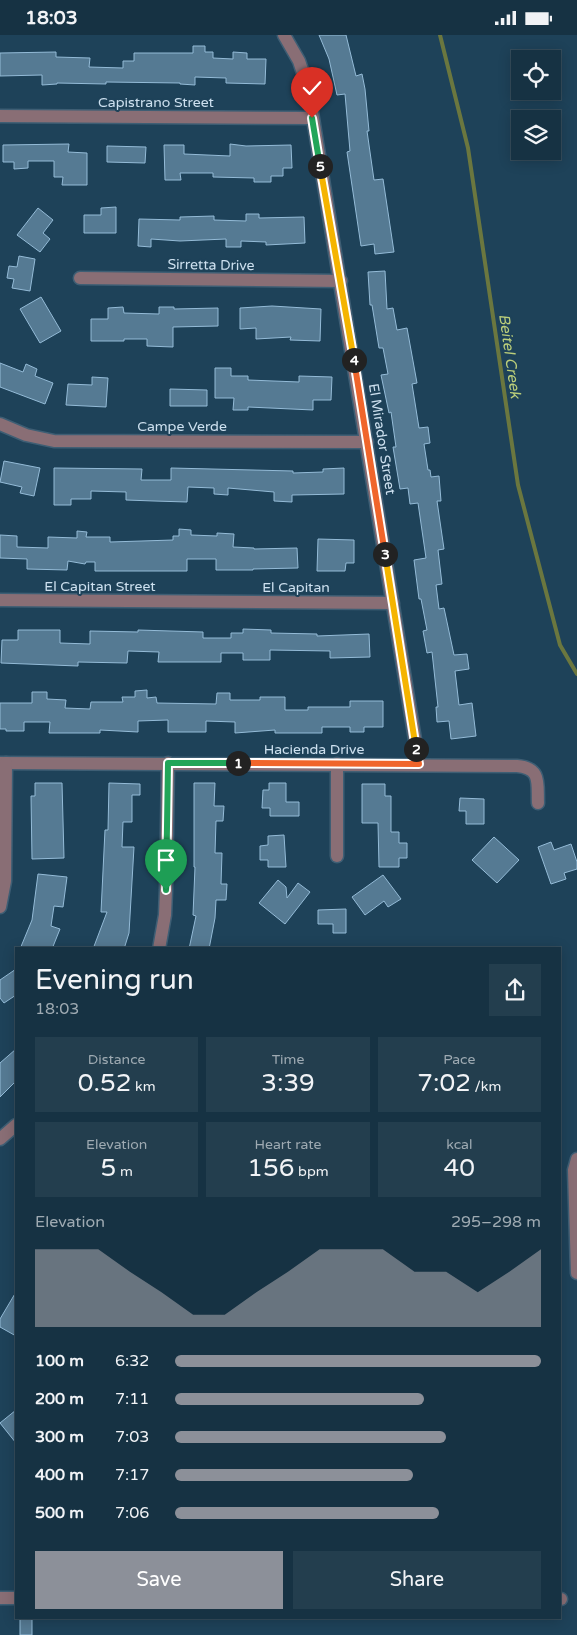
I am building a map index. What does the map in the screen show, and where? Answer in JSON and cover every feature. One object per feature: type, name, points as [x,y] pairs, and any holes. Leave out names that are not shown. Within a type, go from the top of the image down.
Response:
[{"type":"street","name":"El Mirador Street","points":[[284,35],[304,75],[312,118],[341,281],[419,764]]},
{"type":"street","name":"Capistrano Street","points":[[0,116],[312,118]]},
{"type":"street","name":"Sirretta Drive","points":[[80,278],[341,281]]},
{"type":"street","name":"Campe Verde","points":[[0,424],[26,435],[54,441],[367,442]]},
{"type":"street","name":"El Capitan Street","points":[[0,600],[200,602]]},
{"type":"street","name":"El Capitan","points":[[200,602],[393,603]]},
{"type":"street","name":"Hacienda Drive","points":[[3,763],[419,764],[528,767],[534,771],[537,778],[538,803]]},
{"type":"street","points":[[0,907],[5,881],[3,763]]},
{"type":"street","points":[[158,947],[165,915],[168,763]]},
{"type":"street","points":[[337,764],[337,856]]},
{"type":"street","points":[[0,1139],[15,1126]]},
{"type":"street","points":[[577,1159],[574,1170],[577,1273]]},
{"type":"street","points":[[0,1598],[15,1598]]},
{"type":"building","points":[[319,35],[346,35],[356,76],[362,74],[374,180],[383,179],[394,252],[375,254],[374,244],[361,246],[347,152],[350,151],[345,94],[337,95],[329,59]]},
{"type":"building","points":[[193,46],[205,46],[205,52],[213,52],[213,58],[233,59],[233,52],[247,53],[247,59],[266,59],[265,84],[226,83],[226,78],[195,77],[195,85],[106,82],[106,84],[57,83],[42,85],[42,75],[0,76],[0,53],[56,52],[56,57],[90,58],[89,67],[123,68],[123,61],[134,61],[134,53],[193,53]]},
{"type":"building","points":[[69,144],[68,152],[87,153],[87,185],[62,185],[63,177],[54,177],[54,161],[28,161],[28,168],[14,169],[14,162],[3,162],[3,145]]},
{"type":"building","points":[[230,144],[246,146],[291,145],[292,168],[283,168],[283,176],[271,176],[271,182],[254,182],[254,178],[213,177],[213,173],[180,173],[181,180],[165,180],[164,145],[184,145],[184,154],[230,156]]},
{"type":"building","points":[[107,146],[146,147],[145,163],[107,162]]},
{"type":"building","points":[[116,207],[116,233],[84,233],[84,215],[101,215],[101,208]]},
{"type":"building","points":[[38,208],[53,220],[43,233],[50,239],[40,252],[17,235]]},
{"type":"building","points":[[246,214],[259,214],[259,218],[304,217],[305,243],[266,245],[266,242],[241,241],[241,247],[226,247],[226,239],[180,241],[151,239],[151,247],[138,246],[139,219],[180,220],[180,217],[214,216],[214,220],[246,221]]},
{"type":"building","points":[[19,256],[35,259],[30,291],[12,288],[14,279],[7,278],[9,266],[17,267]]},
{"type":"building","points":[[385,271],[387,309],[393,308],[397,330],[407,328],[417,383],[412,384],[419,428],[428,427],[430,443],[424,444],[428,470],[430,470],[431,477],[439,476],[441,501],[437,501],[444,549],[438,550],[442,584],[436,585],[439,609],[444,608],[454,655],[467,654],[469,669],[455,671],[459,705],[472,703],[476,736],[451,739],[449,721],[437,722],[436,707],[438,707],[432,652],[427,653],[423,631],[427,630],[421,599],[419,599],[414,560],[426,558],[418,503],[410,504],[408,488],[400,489],[393,447],[396,447],[391,412],[389,413],[381,375],[388,374],[383,348],[379,348],[372,305],[370,305],[368,272]]},
{"type":"building","points":[[41,297],[61,331],[40,343],[20,309]]},
{"type":"building","points":[[272,306],[321,309],[320,341],[290,340],[291,337],[256,339],[256,328],[240,329],[240,308]]},
{"type":"building","points":[[123,307],[124,313],[159,314],[159,307],[174,307],[174,309],[218,308],[218,326],[173,327],[173,347],[147,346],[147,339],[91,341],[91,319],[108,319],[108,308]]},
{"type":"building","points":[[0,363],[23,372],[26,364],[37,369],[35,376],[53,383],[45,404],[0,387]]},
{"type":"building","points":[[215,368],[231,368],[231,376],[248,376],[248,380],[299,382],[299,376],[332,377],[331,400],[313,400],[313,410],[248,407],[248,410],[233,410],[234,398],[215,398]]},
{"type":"building","points":[[92,377],[108,378],[106,407],[66,405],[68,384],[92,385]]},
{"type":"building","points":[[170,389],[207,390],[207,406],[170,406]]},
{"type":"building","points":[[4,461],[40,468],[34,496],[20,493],[22,487],[0,482]]},
{"type":"building","points":[[54,468],[142,469],[141,480],[171,480],[171,468],[293,471],[293,473],[323,472],[323,469],[344,468],[344,494],[292,495],[292,502],[274,501],[274,492],[228,488],[228,495],[214,494],[214,488],[188,487],[187,502],[126,500],[126,492],[91,491],[91,499],[71,499],[71,505],[54,505]]},
{"type":"building","points":[[179,529],[191,530],[191,535],[217,536],[217,533],[234,534],[233,547],[254,549],[297,548],[298,568],[216,570],[216,559],[187,559],[187,571],[95,571],[95,562],[86,562],[85,564],[68,561],[67,570],[27,569],[27,559],[0,558],[0,535],[17,536],[17,547],[48,548],[48,537],[77,538],[77,531],[87,532],[86,537],[110,537],[110,542],[173,540],[173,536],[179,536]]},
{"type":"building","points":[[318,539],[354,540],[354,563],[346,563],[345,571],[317,571]]},
{"type":"building","points":[[243,629],[271,630],[271,633],[317,634],[317,636],[369,634],[370,657],[330,658],[330,651],[270,650],[270,660],[243,660],[243,653],[221,653],[221,662],[158,662],[159,652],[128,651],[127,663],[78,662],[78,666],[1,663],[2,640],[18,640],[18,630],[60,630],[60,643],[90,644],[90,631],[203,632],[203,638],[231,638],[231,633],[243,633]]},
{"type":"building","points":[[147,690],[147,698],[156,697],[157,703],[216,704],[217,693],[230,693],[230,700],[260,700],[260,697],[285,697],[285,710],[308,710],[308,707],[350,707],[350,701],[383,701],[383,727],[364,727],[364,732],[350,732],[350,727],[322,727],[322,733],[275,733],[275,730],[235,733],[235,722],[206,721],[206,732],[168,732],[168,720],[138,721],[138,732],[100,730],[100,733],[49,733],[50,722],[24,722],[24,731],[0,729],[0,703],[32,703],[32,692],[47,692],[47,699],[66,700],[65,708],[90,709],[91,702],[123,702],[122,697],[135,697],[135,691]]},
{"type":"building","points":[[35,783],[62,783],[64,858],[32,859],[31,796],[35,796]]},
{"type":"building","points":[[109,783],[140,784],[140,795],[132,795],[132,822],[123,822],[122,847],[134,847],[129,933],[125,947],[94,947],[107,912],[101,912],[105,830],[108,830]]},
{"type":"building","points":[[194,783],[215,783],[214,806],[224,806],[223,821],[216,821],[215,853],[222,853],[221,884],[227,884],[226,900],[216,900],[215,918],[209,947],[189,947],[196,916],[193,915]]},
{"type":"building","points":[[269,783],[286,783],[286,802],[299,802],[299,816],[270,816],[270,808],[262,808],[263,790],[269,790]]},
{"type":"building","points":[[362,784],[385,784],[385,796],[391,796],[391,832],[399,832],[399,843],[407,843],[407,858],[399,858],[399,867],[379,867],[378,823],[362,823]]},
{"type":"building","points":[[460,798],[484,799],[484,824],[466,824],[466,811],[459,811]]},
{"type":"building","points":[[284,835],[286,867],[268,867],[268,860],[260,860],[260,846],[268,845],[268,836]]},
{"type":"building","points":[[494,837],[519,860],[497,883],[472,860]]},
{"type":"building","points":[[551,842],[554,850],[571,844],[577,862],[577,869],[564,873],[566,879],[551,884],[538,847]]},
{"type":"building","points":[[38,874],[67,877],[63,907],[54,906],[51,926],[60,929],[53,947],[21,947],[32,920]]},
{"type":"building","points":[[383,875],[401,899],[388,907],[384,901],[365,915],[352,897]]},
{"type":"building","points":[[278,880],[286,887],[287,898],[298,883],[310,892],[285,924],[259,903]]},
{"type":"building","points":[[346,909],[346,933],[333,933],[333,924],[318,924],[318,910]]},
{"type":"building","points":[[15,970],[15,996],[4,1003],[0,998],[0,980]]},
{"type":"building","points":[[15,1050],[15,1082],[0,1097],[0,1063]]},
{"type":"building","points":[[15,1294],[15,1335],[0,1327],[0,1319]]},
{"type":"building","points":[[15,1411],[15,1442],[0,1423]]},
{"type":"building","points":[[20,1619],[32,1619],[32,1635],[20,1635]]},
{"type":"waterway","name":"Beitel Creek","points":[[440,35],[468,148],[518,485],[560,645],[577,674]]},
{"type":"route","points":[[166,890],[168,763],[419,764],[341,281],[312,118]]}]
